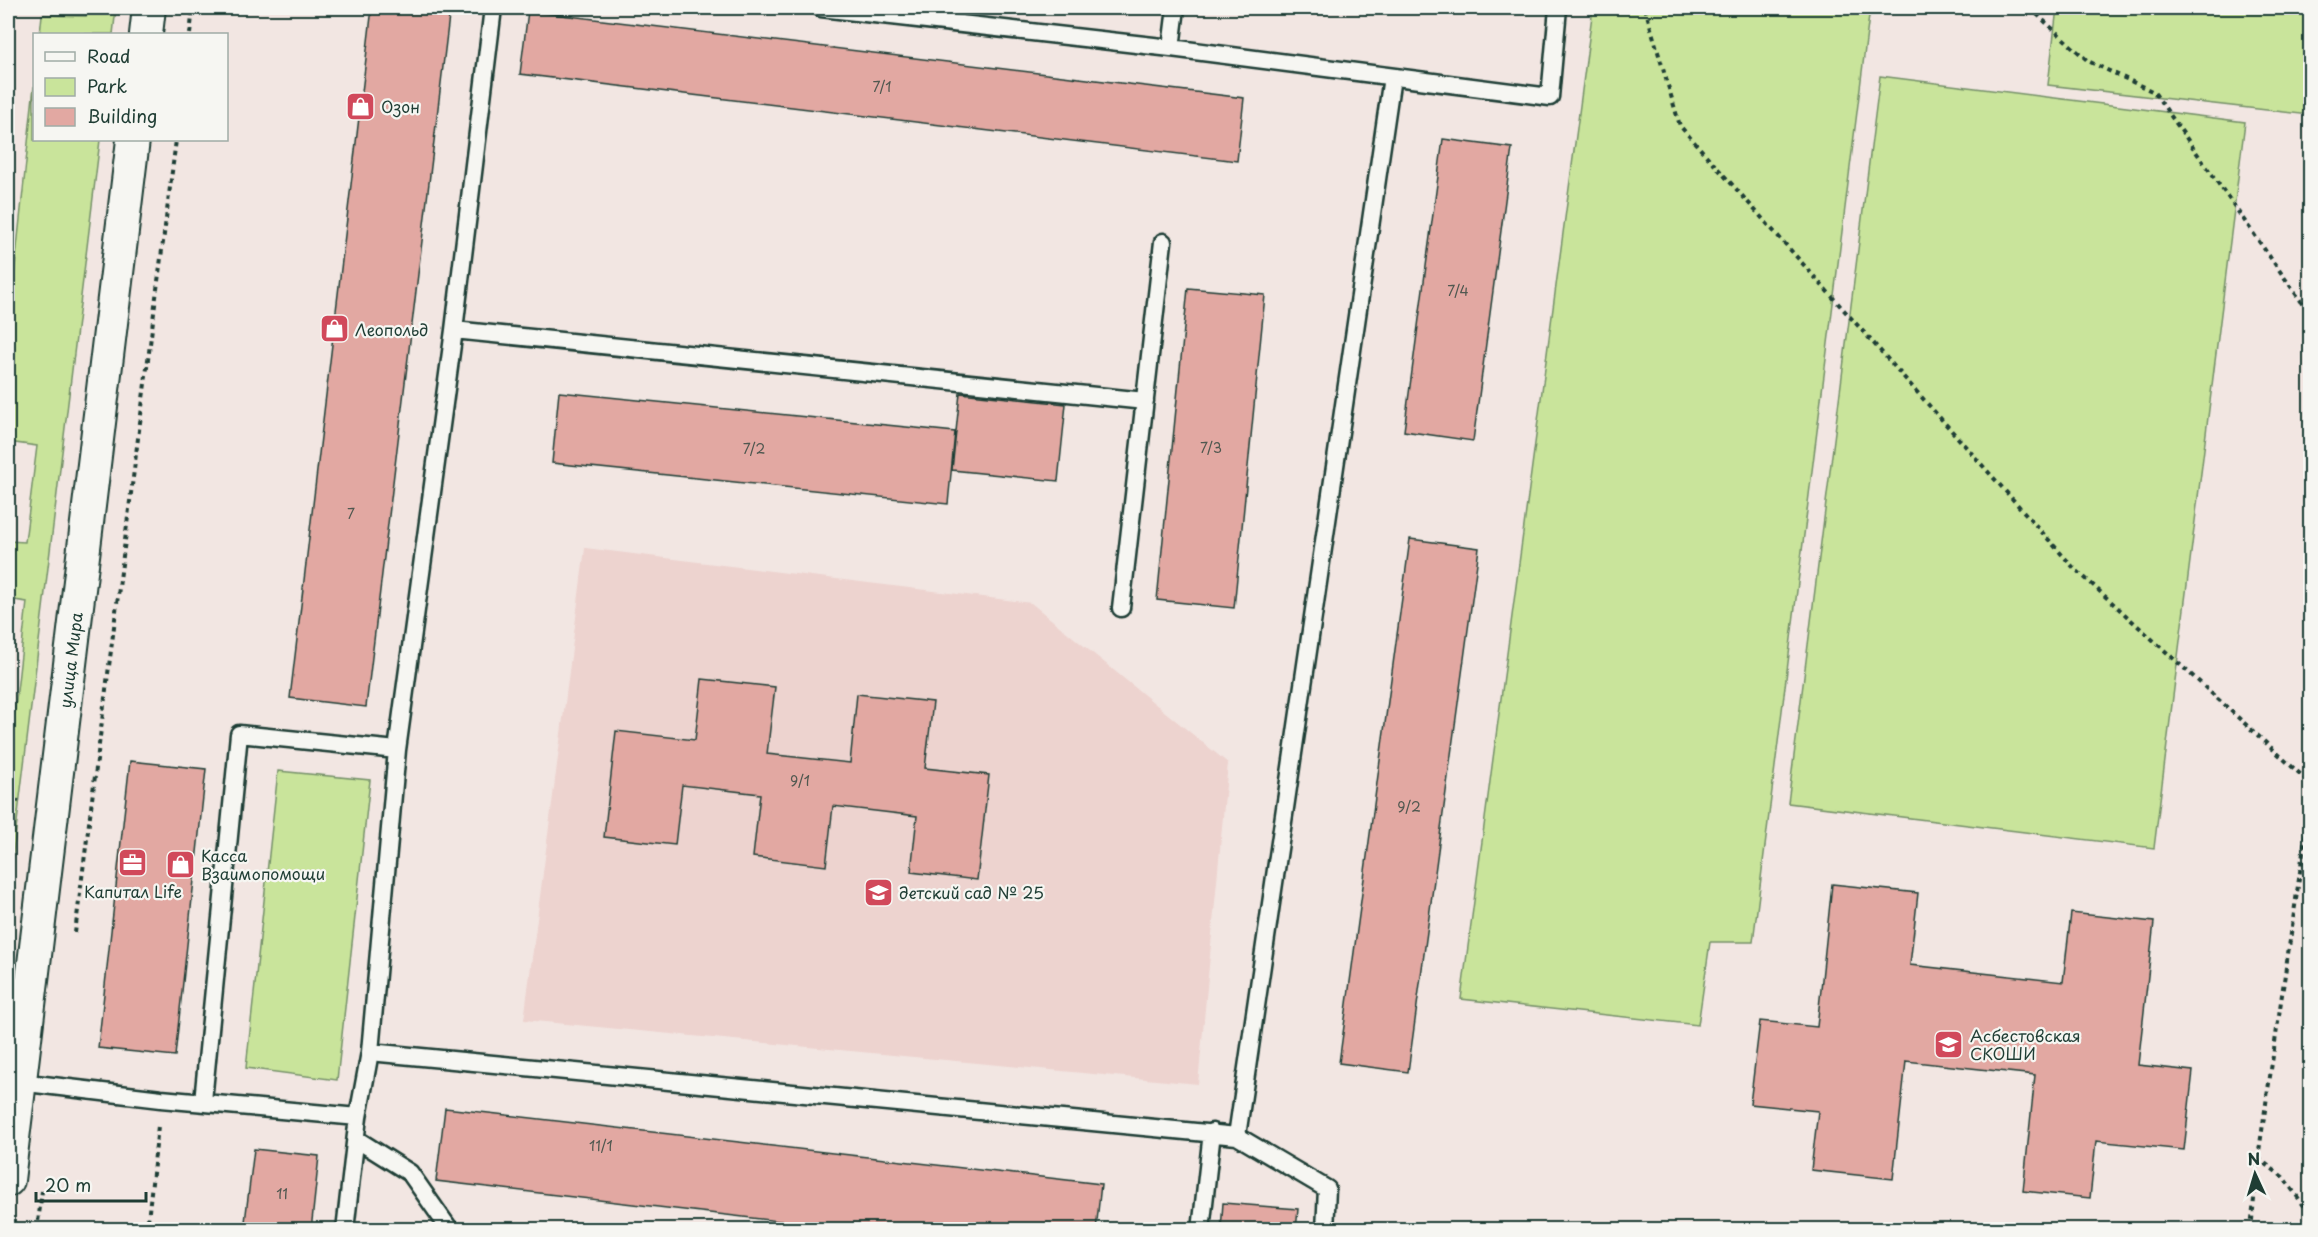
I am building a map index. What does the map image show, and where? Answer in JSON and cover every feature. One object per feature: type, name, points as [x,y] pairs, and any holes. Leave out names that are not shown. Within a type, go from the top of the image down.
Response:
[{"type":"street","points":[[146,33],[149,8]]},
{"type":"street","name":"улица Мира","points":[[8,1180],[133,141]]},
{"type":"lane","points":[[345,1230],[358,1117],[370,1052],[397,750],[454,330],[493,8]]},
{"type":"lane","points":[[821,8],[1171,48],[1550,97],[1558,8]]},
{"type":"lane","points":[[1171,48],[1176,8]]},
{"type":"lane","points":[[1237,1136],[1392,77]]},
{"type":"lane","points":[[1121,608],[1164,242]]},
{"type":"lane","points":[[454,330],[1145,401]]},
{"type":"lane","points":[[203,1101],[239,734],[397,750]]},
{"type":"lane","points":[[370,1052],[1237,1136],[1327,1189],[1325,1230]]},
{"type":"lane","points":[[19,1082],[161,1099],[203,1101],[358,1117]]},
{"type":"lane","points":[[1202,1230],[1212,1132]]},
{"type":"lane","points":[[356,1139],[410,1173],[450,1230]]},
{"type":"path","points":[[8,27],[10,8]]},
{"type":"path","points":[[190,33],[193,8]]},
{"type":"path","points":[[1645,8],[1680,126],[2073,567],[2310,783]]},
{"type":"path","points":[[2030,8],[2088,62],[2154,92],[2310,314]]},
{"type":"path","points":[[75,936],[176,141]]},
{"type":"path","points":[[2251,1230],[2258,1158],[2310,804]]},
{"type":"path","points":[[147,1230],[161,1099]]},
{"type":"path","points":[[2258,1158],[2283,1177],[2310,1214]]},
{"type":"shaded area","name":"детский сад № 25","points":[[585,548],[1031,603],[1228,763],[1198,1084],[524,1020]]},
{"type":"green space","points":[[87,8],[116,8],[113,33],[40,33],[42,15],[86,16]]},
{"type":"green space","points":[[1593,8],[1870,8],[1753,942],[1710,942],[1698,1025],[1461,999]]},
{"type":"green space","points":[[2057,8],[2310,8],[2310,115],[2048,85]]},
{"type":"green space","points":[[1880,76],[2245,122],[2154,848],[1788,803]]},
{"type":"green space","points":[[33,96],[33,141],[100,141],[8,896],[8,771],[27,602],[8,599],[8,541],[25,542],[37,446],[8,442],[8,333]]},
{"type":"green space","points":[[278,771],[370,780],[337,1080],[246,1068]]},
{"type":"building","points":[[372,8],[450,8],[366,707],[290,698]]},
{"type":"building","points":[[528,11],[1244,98],[1237,161],[520,74]]},
{"type":"building","points":[[1443,139],[1512,148],[1473,441],[1404,431]]},
{"type":"building","points":[[1188,288],[1265,295],[1234,608],[1157,600]]},
{"type":"building","points":[[559,392],[955,432],[948,504],[552,463]]},
{"type":"building","points":[[960,393],[1066,404],[1058,481],[952,470]]},
{"type":"building","points":[[1410,539],[1479,548],[1408,1072],[1339,1063]]},
{"type":"building","points":[[702,679],[775,687],[767,754],[850,763],[857,694],[933,702],[925,768],[989,775],[977,880],[911,872],[917,816],[833,806],[826,866],[753,857],[760,794],[682,785],[675,845],[604,837],[616,731],[695,740]]},
{"type":"building","points":[[130,761],[206,769],[175,1056],[98,1048]]},
{"type":"building","name":"Асбестовская СКОШИ","points":[[1832,884],[1918,893],[1910,965],[2063,982],[2071,913],[2154,922],[2138,1065],[2193,1071],[2184,1150],[2096,1141],[2090,1198],[2023,1191],[2035,1075],[1906,1061],[1893,1179],[1811,1170],[1818,1111],[1750,1104],[1760,1021],[1817,1027]]},
{"type":"building","points":[[445,1108],[1101,1184],[1096,1230],[855,1230],[436,1181]]},
{"type":"building","points":[[254,1149],[319,1156],[311,1230],[244,1230]]},
{"type":"building","points":[[1223,1203],[1298,1209],[1296,1230],[1221,1230]]},
{"type":"place","name":"Озон","points":[[360,106]]},
{"type":"place","name":"Леопольд","points":[[334,329]]},
{"type":"place","name":"Капитал Life","points":[[133,863]]},
{"type":"place","name":"Касса Взаимопомощи","points":[[180,864]]},
{"type":"place","name":"детский сад № 25","points":[[878,892]]},
{"type":"place","name":"Асбестовская СКОШИ","points":[[1949,1044]]}]
